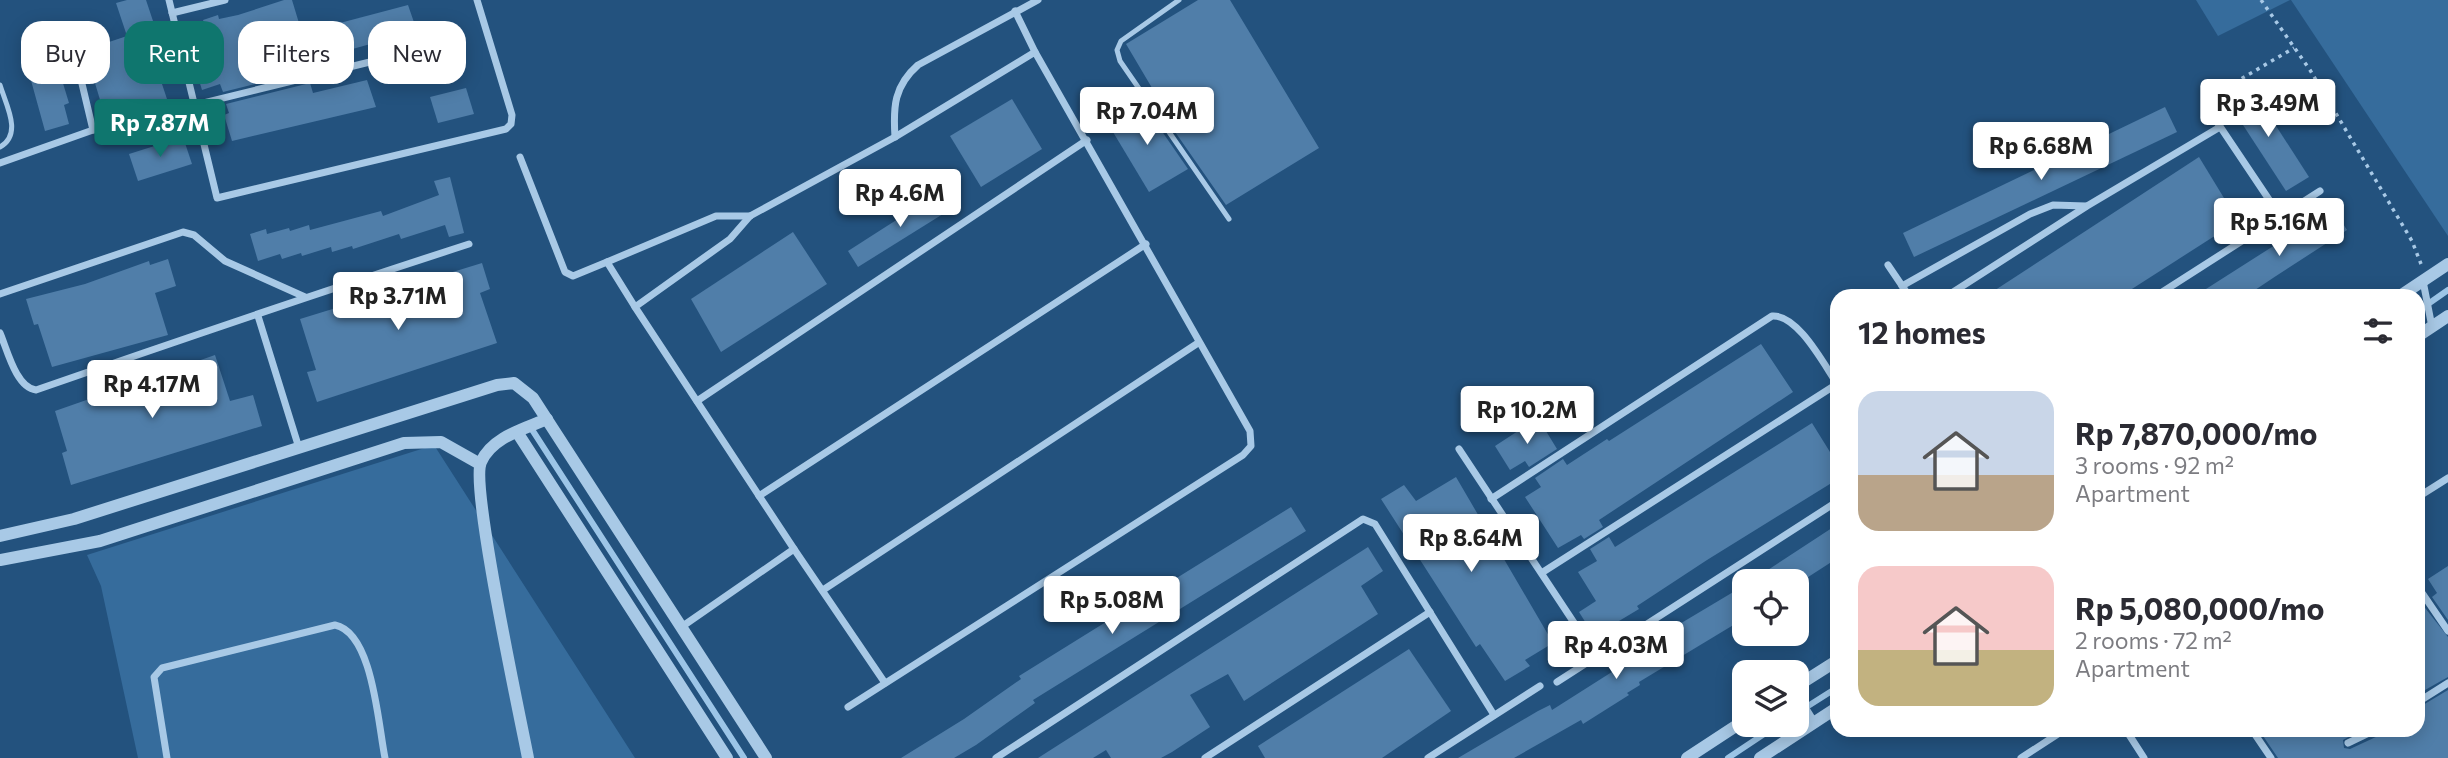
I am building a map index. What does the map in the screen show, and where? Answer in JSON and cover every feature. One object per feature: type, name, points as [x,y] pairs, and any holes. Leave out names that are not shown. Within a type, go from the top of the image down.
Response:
[{"type":"street","points":[[169,0],[192,105],[217,198],[506,129],[511,124],[512,115],[477,0]]},
{"type":"street","points":[[172,13],[225,0]]},
{"type":"street","points":[[895,137],[893,106],[898,89],[907,75],[918,65],[1038,0]]},
{"type":"street","points":[[849,706],[1243,455],[1251,446],[1250,431],[1198,343],[1146,244],[1014,11]]},
{"type":"street","points":[[635,307],[730,239],[750,216],[895,137],[1035,52]]},
{"type":"street","points":[[0,163],[93,130],[368,62]]},
{"type":"street","points":[[82,84],[93,130]]},
{"type":"street","points":[[2213,116],[2280,216]]},
{"type":"street","points":[[1958,289],[2087,206],[2220,127]]},
{"type":"street","points":[[697,401],[1087,140]]},
{"type":"street","points":[[520,157],[565,272],[573,276],[716,216],[750,216]]},
{"type":"street","points":[[2167,289],[2320,191]]},
{"type":"street","points":[[1902,286],[2030,214],[2060,204],[2087,206]]},
{"type":"street","points":[[0,294],[183,232],[194,235],[225,261],[305,297]]},
{"type":"street","points":[[0,333],[20,379],[30,390],[36,390],[468,244]]},
{"type":"street","points":[[759,496],[1146,244]]},
{"type":"street","points":[[607,262],[759,496],[885,683]]},
{"type":"street","points":[[2419,289],[2448,264]]},
{"type":"street","points":[[1888,265],[1904,289]]},
{"type":"street","points":[[2425,292],[2432,327]]},
{"type":"street","points":[[1492,499],[1772,316],[1781,315],[1796,326],[1830,375]]},
{"type":"street","points":[[258,316],[299,448]]},
{"type":"street","points":[[2425,331],[2448,316]]},
{"type":"street","points":[[823,590],[1198,343]]},
{"type":"street","points":[[0,536],[58,524],[497,385],[514,383],[534,398],[766,758]]},
{"type":"street","points":[[1543,572],[1830,389]]},
{"type":"street","points":[[528,758],[481,494],[480,464],[495,443],[547,419]]},
{"type":"street","points":[[517,432],[727,758]]},
{"type":"street","points":[[0,561],[100,541],[404,443],[441,442],[480,464]]},
{"type":"street","points":[[1460,449],[1596,656]]},
{"type":"street","points":[[2425,493],[2448,478]]},
{"type":"street","points":[[1557,682],[1830,506]]},
{"type":"street","points":[[996,758],[1363,519],[1375,524],[1494,715]]},
{"type":"street","points":[[58,524],[64,548]]},
{"type":"street","points":[[680,628],[794,549]]},
{"type":"street","points":[[2425,597],[2448,631]]},
{"type":"street","points":[[1205,758],[1430,612]]},
{"type":"street","points":[[167,758],[154,677],[162,668],[335,625],[347,628],[359,642],[367,666],[385,758]]},
{"type":"street","points":[[1809,678],[1830,665]]},
{"type":"street","points":[[2425,697],[2448,682]]},
{"type":"street","points":[[1428,758],[1541,686]]},
{"type":"street","points":[[1760,758],[1810,719],[1830,710]]},
{"type":"street","points":[[1687,758],[1732,729]]},
{"type":"street","points":[[2021,758],[2053,737]]},
{"type":"street","points":[[2130,737],[2144,758]]},
{"type":"street","points":[[2257,737],[2271,758]]},
{"type":"street","points":[[2348,743],[2360,737]]},
{"type":"lane","points":[[1179,0],[1121,41],[1117,50],[1120,61],[1229,219]]},
{"type":"lane","points":[[0,85],[13,127],[9,141],[0,147]]},
{"type":"path","points":[[2260,0],[2320,86],[2412,241],[2419,254],[2424,287]]},
{"type":"path","points":[[2227,87],[2294,48]]},
{"type":"shaded area","points":[[2196,0],[2290,0],[2218,36]]},
{"type":"shaded area","points":[[2291,0],[2448,0],[2448,236]]},
{"type":"shaded area","points":[[434,445],[635,758],[138,758],[101,586],[87,555]]},
{"type":"building","points":[[146,0],[153,21],[124,21],[124,27],[116,3]]},
{"type":"building","points":[[284,0],[292,0],[298,21],[238,21],[238,84],[255,84],[223,92],[220,84],[224,84],[224,21],[203,20],[218,15],[219,19]]},
{"type":"building","points":[[1198,0],[1230,0],[1319,148],[1226,205],[1150,96],[1155,93],[1126,44]]},
{"type":"building","points":[[408,5],[414,21],[368,21],[368,45],[354,49],[354,21],[347,21]]},
{"type":"building","points":[[124,37],[124,84],[162,84],[167,99],[139,108],[137,102],[104,113],[95,84],[110,84],[110,42]]},
{"type":"building","points":[[367,80],[376,107],[232,141],[224,115],[229,113],[226,104],[306,84],[310,84],[313,93]]},
{"type":"building","points":[[32,84],[63,84],[69,103],[64,105],[69,124],[45,131]]},
{"type":"building","points":[[200,84],[220,84],[202,90]]},
{"type":"building","points":[[2251,87],[2309,177],[2286,191],[2228,102]]},
{"type":"building","points":[[466,88],[474,114],[438,123],[430,97]]},
{"type":"building","points":[[1012,99],[1042,149],[981,187],[950,136]]},
{"type":"building","points":[[1141,101],[1188,169],[1149,192],[1107,122]]},
{"type":"building","points":[[2165,107],[2177,132],[1914,257],[1903,233]]},
{"type":"building","points":[[183,137],[192,164],[138,181],[129,154]]},
{"type":"building","points":[[2199,157],[2238,221],[2132,289],[1997,289]]},
{"type":"building","points":[[450,177],[464,233],[449,237],[445,225],[401,239],[399,234],[353,249],[352,246],[332,252],[331,247],[302,256],[301,253],[282,259],[280,254],[258,261],[250,234],[266,229],[267,234],[289,228],[290,231],[309,225],[310,230],[381,211],[383,216],[439,195],[434,181]]},
{"type":"building","points":[[940,192],[951,209],[858,267],[848,251]]},
{"type":"building","points":[[2333,208],[2347,230],[2257,289],[2206,289]]},
{"type":"building","points":[[793,232],[827,284],[721,352],[691,299]]},
{"type":"building","points":[[168,259],[176,286],[155,293],[168,335],[52,367],[38,324],[34,325],[26,299],[85,284],[149,261],[150,265]]},
{"type":"building","points":[[482,263],[490,289],[480,293],[497,343],[317,402],[307,372],[316,370],[300,319]]},
{"type":"building","points":[[1761,344],[1793,392],[1599,520],[1603,527],[1584,539],[1581,535],[1558,548],[1525,497],[1541,487],[1535,478],[1563,459],[1567,465],[1607,439],[1609,441]]},
{"type":"building","points":[[215,355],[230,401],[253,395],[262,426],[71,485],[62,453],[67,451],[55,411]]},
{"type":"building","points":[[1538,418],[1557,449],[1529,467],[1525,461],[1510,470],[1495,446]]},
{"type":"building","points":[[1812,423],[1830,452],[1830,484],[1707,560],[1637,606],[1639,609],[1594,636],[1579,612],[1596,601],[1578,572],[1597,561],[1590,549],[1609,537],[1615,547]]},
{"type":"building","points":[[1456,477],[1553,643],[1525,660],[1530,666],[1505,681],[1480,644],[1476,647],[1381,499],[1404,485],[1416,501]]},
{"type":"building","points":[[1291,507],[1306,531],[1033,700],[1035,703],[976,745],[954,758],[901,758],[964,719],[1021,679],[1019,676]]},
{"type":"building","points":[[1830,529],[1830,563],[1809,577],[1809,569],[1769,569]]},
{"type":"building","points":[[1368,547],[1383,571],[1361,586],[1378,614],[1244,701],[1228,674],[1190,695],[1210,727],[1172,752],[1161,758],[1111,758],[1106,750],[1093,758],[1038,758]]},
{"type":"building","points":[[2448,566],[2448,620],[2432,597],[2437,593],[2428,579]]},
{"type":"building","points":[[1732,593],[1732,626],[1639,682],[1640,685],[1627,693],[1629,695],[1583,724],[1581,720],[1514,758],[1458,758],[1538,711],[1550,705],[1552,710],[1615,670],[1628,659],[1626,656]]},
{"type":"building","points":[[2425,608],[2448,637],[2448,677],[2425,690]]},
{"type":"building","points":[[1409,649],[1451,711],[1382,758],[1265,758],[1258,746]]},
{"type":"building","points":[[2448,690],[2448,758],[2278,758],[2264,737],[2348,737],[2343,740],[2344,748],[2350,749],[2376,737],[2425,737],[2425,704]]},
{"type":"waterway","points":[[2425,306],[2448,290]]},
{"type":"waterway","points":[[531,428],[744,758]]},
{"type":"waterway","points":[[1809,705],[1830,692]]},
{"type":"waterway","points":[[1728,758],[1760,737]]}]
